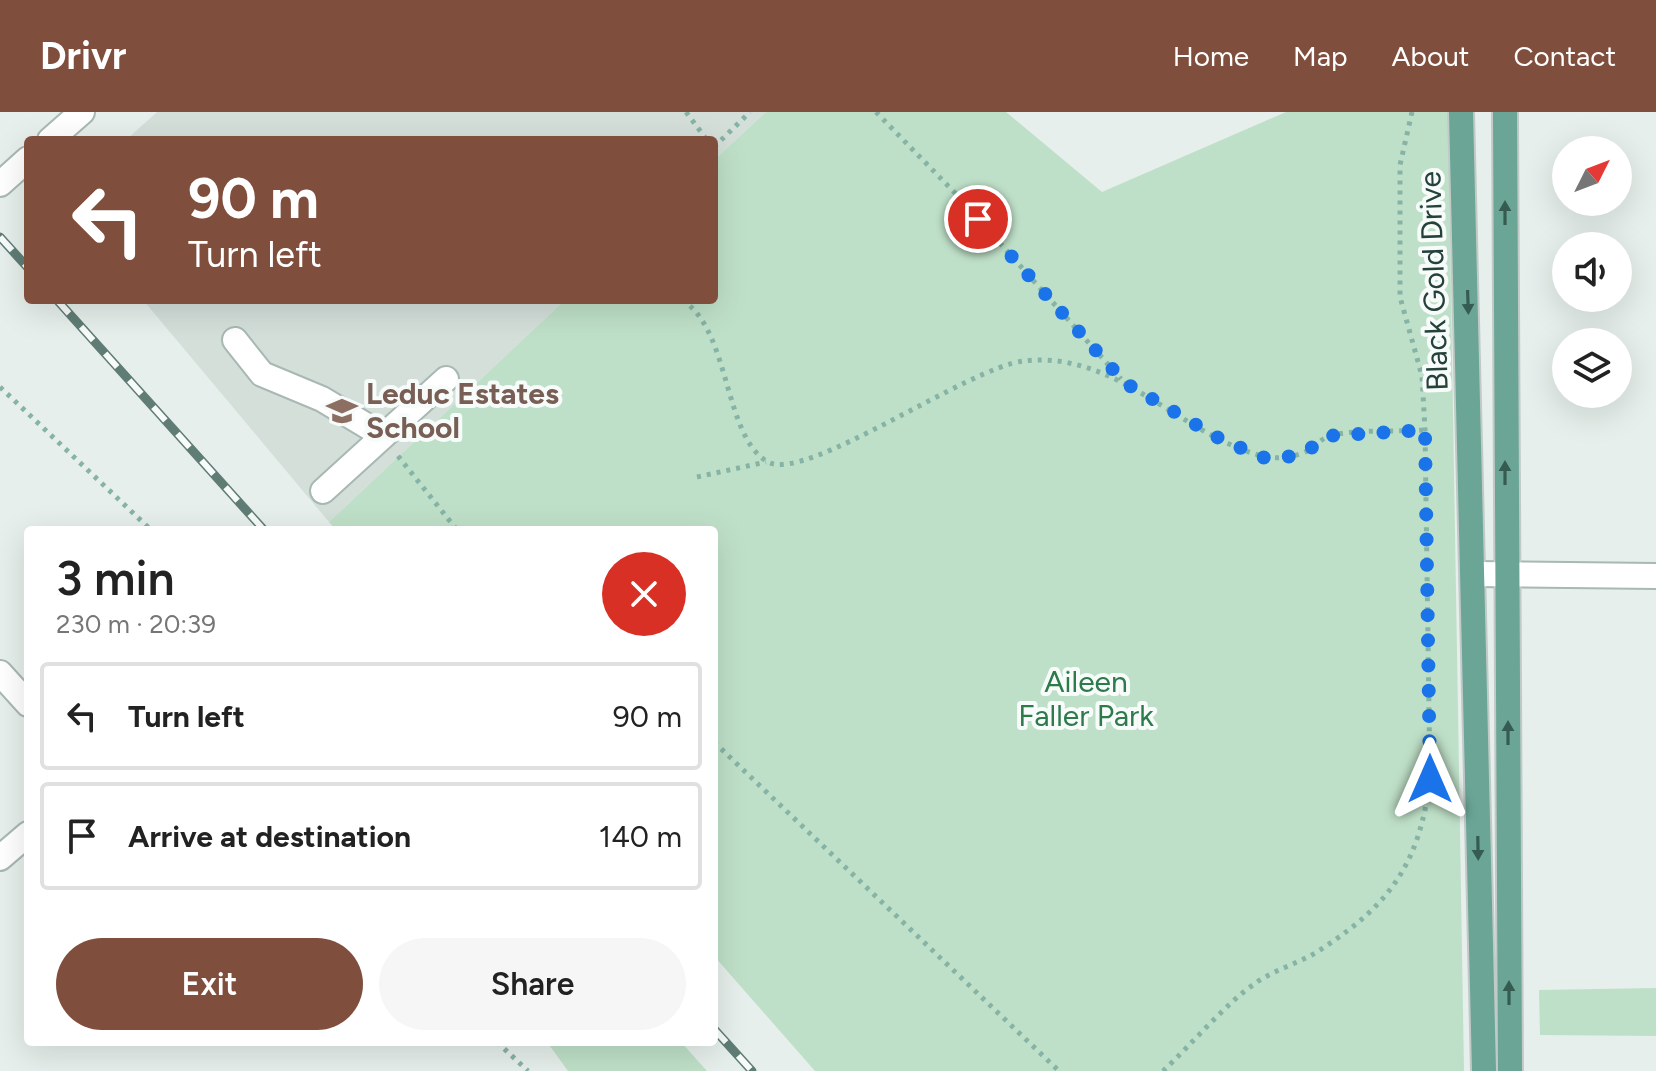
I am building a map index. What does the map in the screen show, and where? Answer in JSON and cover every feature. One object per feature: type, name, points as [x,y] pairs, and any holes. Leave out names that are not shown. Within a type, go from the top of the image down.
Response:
[{"type":"main road","name":"Black Gold Drive","points":[[1461,112],[1484,1071]]},
{"type":"main road","points":[[1505,112],[1505,574],[1510,1071]]},
{"type":"street","points":[[55,136],[82,112]]},
{"type":"street","points":[[0,184],[24,163]]},
{"type":"street","points":[[235,340],[262,374],[322,399],[382,435]]},
{"type":"street","points":[[323,491],[446,379]]},
{"type":"street","points":[[1473,574],[1656,576]]},
{"type":"street","points":[[0,673],[24,700]]},
{"type":"street","points":[[0,858],[24,837]]},
{"type":"path","points":[[686,112],[704,136]]},
{"type":"path","points":[[718,143],[750,112]]},
{"type":"path","points":[[876,112],[958,196],[1125,383]]},
{"type":"path","points":[[1163,1071],[1256,983],[1322,949],[1380,906],[1402,877],[1421,834],[1430,779],[1425,430],[1422,376],[1400,297],[1400,165],[1412,112]]},
{"type":"path","points":[[686,304],[706,324],[742,426],[767,462]]},
{"type":"path","points":[[697,477],[767,462],[786,464],[831,450],[978,374],[1023,361],[1058,362],[1091,369],[1125,383],[1222,440],[1265,458],[1306,452],[1327,436],[1425,430]]},
{"type":"path","points":[[0,387],[147,526]]},
{"type":"path","points":[[382,435],[454,526]]},
{"type":"path","points":[[718,746],[1059,1071]]},
{"type":"path","points":[[501,1046],[528,1071]]},
{"type":"shaded area","points":[[157,112],[766,112],[718,156],[718,136],[130,136]]},
{"type":"shaded area","name":"Leduc Estates School","points":[[146,304],[561,304],[329,522]]},
{"type":"green space","name":"Aileen Faller Park","points":[[766,112],[1006,112],[1102,192],[1286,112],[1448,112],[1464,1071],[815,1071],[718,961],[718,526],[332,526],[329,522],[561,304],[718,304],[718,156]]},
{"type":"green space","points":[[1656,988],[1656,1036],[1540,1035],[1539,990]]},
{"type":"green space","points":[[550,1046],[685,1046],[707,1071],[568,1071]]},
{"type":"railway","points":[[0,237],[24,264]]},
{"type":"railway","points":[[61,304],[260,526]]},
{"type":"railway","points":[[718,1033],[752,1071]]},
{"type":"place","name":"Leduc Estates School","points":[[342,411]]},
{"type":"route","points":[[978,219],[1125,383],[1243,450],[1265,458],[1287,457],[1306,452],[1327,436],[1425,430],[1430,575],[1430,779]]}]
